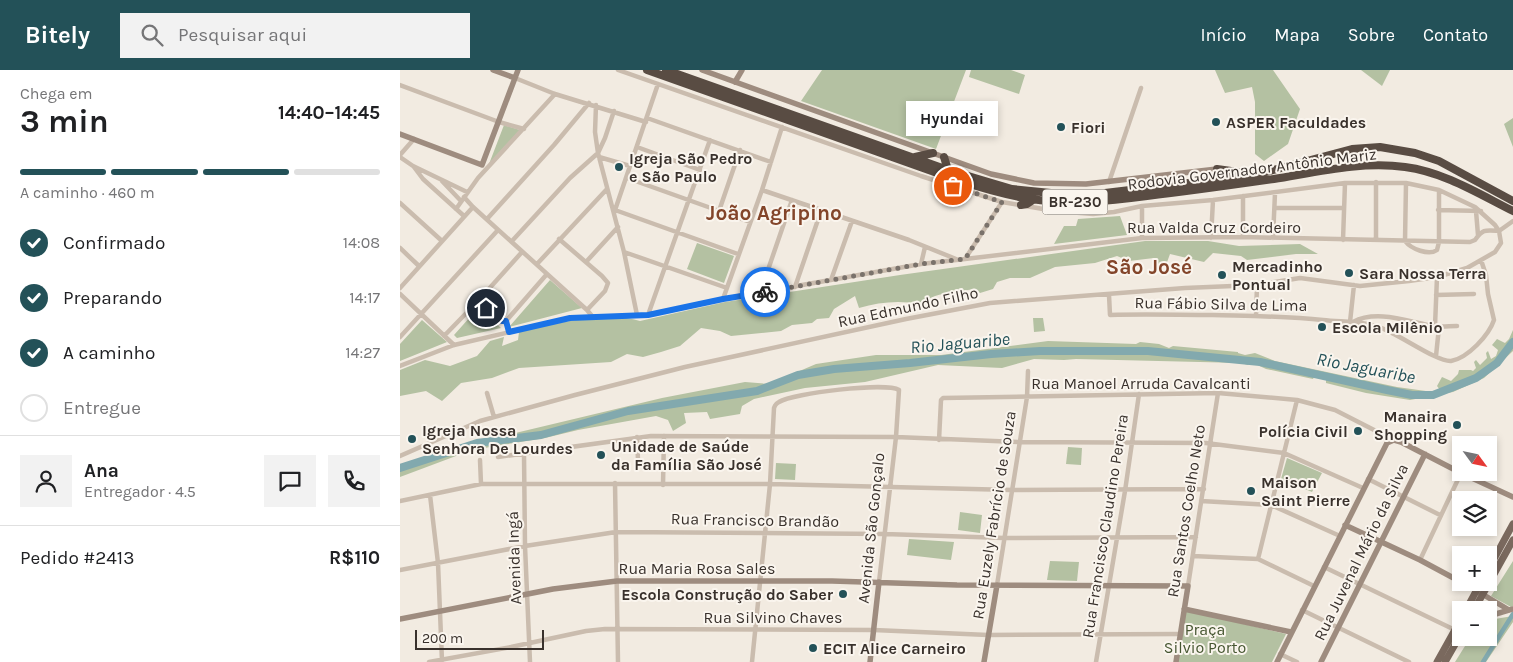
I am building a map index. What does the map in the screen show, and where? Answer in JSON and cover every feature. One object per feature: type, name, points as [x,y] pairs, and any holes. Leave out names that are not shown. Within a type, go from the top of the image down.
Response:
[{"type":"highway","name":"Rodovia Governador Antônio Mariz","points":[[647,70],[954,179],[996,192],[1033,200],[1054,202],[1105,201],[1194,191],[1368,165],[1411,168],[1439,175],[1513,211]]},
{"type":"highway","name":"Rodovia Governador Antônio Mariz","points":[[666,70],[948,170],[1012,189],[1061,194],[1105,193],[1255,175],[1352,149],[1394,148],[1415,152],[1438,161],[1513,201]]},
{"type":"highway","points":[[914,157],[933,153]]},
{"type":"highway","points":[[944,157],[948,170]]},
{"type":"highway","points":[[1217,169],[1240,173],[1274,171]]},
{"type":"highway","points":[[996,192],[1002,202]]},
{"type":"highway","points":[[1021,205],[1033,200]]},
{"type":"main road","points":[[493,70],[515,78]]},
{"type":"main road","points":[[400,134],[482,164],[518,70]]},
{"type":"main road","points":[[702,70],[720,73],[735,82],[991,174],[1028,182],[1073,184],[1109,182],[1217,169]]},
{"type":"main road","points":[[735,82],[742,70]]},
{"type":"main road","points":[[1276,662],[1386,444],[1394,440],[1398,441],[1452,468]]},
{"type":"main road","name":"Rua Juvenal Mário da Silva","points":[[1321,662],[1424,454]]},
{"type":"main road","points":[[1478,481],[1513,497]]},
{"type":"main road","points":[[1497,553],[1513,524]]},
{"type":"main road","points":[[1345,525],[1382,541],[1452,577]]},
{"type":"main road","points":[[1472,601],[1513,540]]},
{"type":"main road","name":"Rua Maria Rosa Sales","points":[[400,619],[582,584],[617,581],[1188,586]]},
{"type":"main road","name":"Avenida São Gonçalo","points":[[870,662],[879,582]]},
{"type":"main road","name":"Rua Euzely Fabrício de Souza","points":[[984,662],[996,585]]},
{"type":"main road","name":"Rua Santos Coelho Neto","points":[[1176,662],[1188,586]]},
{"type":"main road","points":[[1479,592],[1511,610]]},
{"type":"main road","points":[[1476,601],[1479,592]]},
{"type":"main road","points":[[1184,610],[1292,632]]},
{"type":"main road","points":[[1497,614],[1511,610]]},
{"type":"main road","points":[[1437,662],[1452,641]]},
{"type":"main road","points":[[1446,662],[1452,646]]},
{"type":"street","points":[[618,70],[921,176],[1002,202],[1055,211],[1093,214],[1142,206],[1275,193],[1345,183],[1376,182],[1406,184],[1439,190],[1482,211],[1499,231]]},
{"type":"street","points":[[515,78],[555,94],[710,140],[771,162]]},
{"type":"street","points":[[614,212],[658,84]]},
{"type":"street","points":[[400,85],[499,122],[524,129]]},
{"type":"street","points":[[1109,182],[1141,88]]},
{"type":"street","points":[[456,208],[478,178],[555,94]]},
{"type":"street","points":[[487,219],[590,103]]},
{"type":"street","points":[[596,105],[595,132],[598,155],[618,227],[637,315]]},
{"type":"street","points":[[512,241],[570,178],[598,155],[614,111]]},
{"type":"street","points":[[723,299],[762,190],[782,127]]},
{"type":"street","points":[[414,139],[400,156],[413,166],[440,178],[464,197],[592,316]]},
{"type":"street","points":[[648,315],[710,140]]},
{"type":"street","points":[[637,147],[700,170]]},
{"type":"street","points":[[719,211],[740,150]]},
{"type":"street","points":[[598,155],[630,166]]},
{"type":"street","points":[[478,178],[482,164]]},
{"type":"street","points":[[413,166],[422,179],[464,216]]},
{"type":"street","points":[[440,178],[464,197]]},
{"type":"street","points":[[627,178],[750,222]]},
{"type":"street","points":[[1376,182],[1376,240]]},
{"type":"street","points":[[1343,240],[1345,183]]},
{"type":"street","points":[[1406,184],[1405,241],[1412,247],[1432,253],[1437,250],[1439,242],[1439,190]]},
{"type":"street","points":[[537,264],[607,189]]},
{"type":"street","name":"Rua Valda Cruz Cordeiro","points":[[762,190],[958,260],[1142,238],[1243,237],[1470,242],[1475,240],[1478,234]]},
{"type":"street","points":[[1273,238],[1275,193]]},
{"type":"street","points":[[1243,196],[1243,237]]},
{"type":"street","points":[[760,293],[792,200]]},
{"type":"street","points":[[1211,238],[1213,200]]},
{"type":"street","points":[[400,202],[442,241]]},
{"type":"street","points":[[965,259],[1002,202]]},
{"type":"street","points":[[1142,206],[1142,238]]},
{"type":"street","points":[[400,288],[473,207]]},
{"type":"street","points":[[1274,208],[1344,208]]},
{"type":"street","points":[[1438,210],[1482,211]]},
{"type":"street","points":[[795,287],[821,211]]},
{"type":"street","points":[[1476,211],[1478,234],[1485,230],[1499,231],[1513,221]]},
{"type":"street","points":[[614,212],[738,254]]},
{"type":"street","points":[[831,280],[852,221]]},
{"type":"street","points":[[586,262],[618,227]]},
{"type":"street","points":[[400,337],[498,230]]},
{"type":"street","name":"Rua Edmundo Filho","points":[[400,456],[480,421],[494,417],[686,367],[906,319],[990,303],[1185,288],[1258,285],[1300,278],[1370,286],[1437,277],[1467,268],[1499,248],[1501,241],[1499,231]]},
{"type":"street","points":[[559,240],[606,280],[608,286],[603,294],[587,310]]},
{"type":"street","points":[[921,264],[925,247]]},
{"type":"street","points":[[400,248],[419,266]]},
{"type":"street","points":[[444,336],[522,252]]},
{"type":"street","points":[[624,252],[727,288]]},
{"type":"street","points":[[400,366],[454,345],[570,318],[648,315],[723,299],[921,264],[958,260]]},
{"type":"street","name":"Rua Fábio Silva de Lima","points":[[1109,295],[1110,315],[1297,316],[1351,322],[1382,328],[1449,361],[1465,354],[1482,340],[1493,324],[1494,316],[1481,260]]},
{"type":"street","points":[[506,321],[547,274]]},
{"type":"street","points":[[1436,356],[1437,277]]},
{"type":"street","points":[[1351,322],[1354,284]]},
{"type":"street","points":[[1256,316],[1258,285]]},
{"type":"street","points":[[400,294],[454,345]]},
{"type":"street","points":[[1436,296],[1474,294]]},
{"type":"street","points":[[478,301],[502,321],[506,321]]},
{"type":"street","name":"Rua Fábio Silva de Lima","points":[[1351,322],[1361,318],[1381,316],[1437,327],[1457,326]]},
{"type":"street","points":[[506,321],[509,332]]},
{"type":"street","name":"Rua Euzely Fabrício de Souza","points":[[996,585],[1027,396],[1028,371]]},
{"type":"street","name":"Avenida São Gonçalo","points":[[773,437],[775,405],[780,401],[829,390],[894,388],[899,390],[900,398],[896,437],[879,582]]},
{"type":"street","points":[[487,393],[494,417]]},
{"type":"street","name":"Rua Manoel Arruda Cavalcanti","points":[[939,440],[942,398],[1218,393],[1297,400],[1335,410],[1378,432],[1384,437],[1386,444]]},
{"type":"street","name":"Rua Santos Coelho Neto","points":[[1188,586],[1212,444],[1218,393]]},
{"type":"street","name":"Rua Francisco Claudino Pereira","points":[[1096,662],[1116,538],[1126,490],[1139,394]]},
{"type":"street","points":[[1258,559],[1297,400]]},
{"type":"street","points":[[498,457],[637,437],[664,436],[896,437],[1019,442],[1212,444],[1284,453],[1363,488]]},
{"type":"street","points":[[663,485],[664,436]]},
{"type":"street","points":[[637,437],[638,460]]},
{"type":"street","points":[[752,662],[773,437]]},
{"type":"street","name":"Avenida Ingá","points":[[524,454],[525,546],[530,662]]},
{"type":"street","points":[[480,460],[481,484]]},
{"type":"street","points":[[1368,479],[1440,515]]},
{"type":"street","points":[[1420,560],[1457,481]]},
{"type":"street","points":[[615,483],[618,662]]},
{"type":"street","points":[[400,501],[481,484],[770,484],[1012,490],[1204,489]]},
{"type":"street","points":[[430,495],[438,563],[442,661]]},
{"type":"street","points":[[1202,501],[1271,505],[1340,536]]},
{"type":"street","name":"Rua Francisco Brandão","points":[[400,570],[525,546],[616,532],[884,534],[1004,538],[1196,537]]},
{"type":"street","points":[[1193,556],[1258,559],[1314,586]]},
{"type":"street","points":[[1324,568],[1452,629]]},
{"type":"street","points":[[1302,610],[1408,662]]},
{"type":"street","name":"Rua Silvino Chaves","points":[[430,662],[597,629],[755,628],[874,630],[988,635],[1180,634]]},
{"type":"street","points":[[1280,654],[1297,662]]},
{"type":"green space","points":[[822,70],[966,70],[936,149],[801,101]]},
{"type":"green space","points":[[971,70],[1011,70],[1025,75],[1019,94],[969,77]]},
{"type":"green space","points":[[1215,70],[1273,70],[1300,109],[1288,144],[1264,161],[1255,154],[1255,102],[1252,87],[1225,93]]},
{"type":"green space","points":[[1361,70],[1390,70],[1382,86]]},
{"type":"green space","points":[[1513,118],[1513,147],[1504,124]]},
{"type":"green space","points":[[504,125],[520,130],[489,164]]},
{"type":"green space","points":[[1120,216],[1127,235],[1054,244],[1064,226],[1076,226],[1078,219]]},
{"type":"green space","points":[[1145,241],[1208,241],[1239,246],[1300,244],[1318,254],[1296,254],[1247,260],[1241,256],[1213,253],[1204,262],[1170,254],[1166,265],[1158,265],[1154,258],[1129,261],[1117,256],[1095,263],[1055,267],[1030,278],[1010,278],[997,282],[993,289],[980,293],[975,289],[939,295],[920,304],[889,302],[859,308],[855,296],[834,309],[829,318],[817,319],[812,323],[792,325],[781,331],[731,336],[720,331],[701,328],[680,346],[643,357],[627,354],[611,362],[519,368],[492,378],[461,383],[442,401],[426,391],[400,396],[400,370],[425,360],[450,366],[477,356],[490,341],[504,337],[502,346],[518,340],[519,332],[548,325],[580,319],[612,317],[640,321],[725,302],[900,275]]},
{"type":"green space","points":[[697,243],[734,256],[724,283],[687,269]]},
{"type":"green space","points":[[550,280],[582,308],[509,327]]},
{"type":"green space","points":[[479,307],[501,328],[457,338],[454,335]]},
{"type":"green space","points":[[1033,318],[1043,318],[1045,331],[1034,332]]},
{"type":"green space","points":[[422,320],[447,342],[400,361],[400,344]]},
{"type":"green space","points":[[1513,330],[1513,351],[1484,378],[1453,392],[1410,400],[1366,393],[1326,383],[1326,380],[1314,377],[1313,379],[1266,369],[1251,362],[1248,365],[1241,363],[1034,359],[1002,368],[938,365],[865,382],[805,388],[754,399],[742,406],[740,414],[710,419],[707,412],[684,413],[686,423],[673,431],[668,420],[656,416],[472,450],[400,477],[400,466],[452,448],[662,398],[745,382],[769,384],[816,364],[876,355],[941,355],[1048,341],[1136,344],[1140,342],[1159,344],[1169,348],[1173,346],[1238,352],[1245,355],[1255,353],[1275,361],[1397,387],[1433,392],[1440,390],[1437,386],[1442,377],[1451,381],[1458,374],[1459,370],[1473,371],[1476,368],[1474,362],[1476,360],[1480,365],[1487,358],[1486,353],[1488,351],[1491,359],[1496,356],[1498,350],[1492,345],[1497,339],[1505,343]]},
{"type":"green space","points":[[1068,447],[1082,448],[1081,465],[1066,464]]},
{"type":"green space","points":[[1287,458],[1322,473],[1312,492],[1281,479]]},
{"type":"green space","points":[[776,463],[796,464],[795,480],[775,479]]},
{"type":"green space","points":[[960,512],[982,515],[980,533],[958,530]]},
{"type":"green space","points":[[909,539],[954,542],[951,560],[907,555]]},
{"type":"green space","points":[[1050,561],[1079,562],[1077,581],[1047,580]]},
{"type":"green space","points":[[1513,561],[1513,606],[1511,607],[1491,596],[1494,591],[1497,591],[1497,586]]},
{"type":"green space","name":"Praça Silvio Porto","points":[[1185,610],[1286,634],[1272,662],[1177,662]]},
{"type":"green space","points":[[1513,616],[1513,622],[1497,646],[1497,619]]},
{"type":"green space","points":[[1465,646],[1497,646],[1486,662],[1455,662]]},
{"type":"waterway","name":"Rio Jaguaribe","points":[[400,468],[477,443],[541,435],[628,411],[757,391],[798,375],[834,369],[1040,351],[1148,351],[1260,362],[1412,395],[1433,395],[1476,378],[1497,363],[1513,342]]},
{"type":"waterway","points":[[1483,662],[1513,614]]},
{"type":"way so far","points":[[765,292],[921,264],[965,259],[1002,202],[953,186]]},
{"type":"place","name":"ASPER Faculdades","points":[[1216,122]]},
{"type":"place","name":"Fiori","points":[[1061,127]]},
{"type":"place","name":"Igreja São Pedro e São Paulo","points":[[619,167]]},
{"type":"place","name":"Hyundai","points":[[953,186]]},
{"type":"place","name":"Sara Nossa Terra","points":[[1349,273]]},
{"type":"place","name":"Mercadinho Pontual","points":[[1222,275]]},
{"type":"place","name":"Escola Milênio","points":[[1322,327]]},
{"type":"place","name":"Manaira Shopping","points":[[1457,425]]},
{"type":"place","name":"Polícia Civil","points":[[1358,431]]},
{"type":"place","name":"Igreja Nossa Senhora De Lourdes","points":[[412,439]]},
{"type":"place","name":"Unidade de Saúde da Família São José","points":[[601,455]]},
{"type":"place","name":"Maison Saint Pierre","points":[[1251,491]]},
{"type":"place","name":"Escola Construção do Saber","points":[[843,594]]},
{"type":"place","name":"ECIT Alice Carneiro","points":[[813,648]]},
{"type":"district","name":"João Agripino","points":[[774,213]]},
{"type":"district","name":"São José","points":[[1149,267]]},
{"type":"route","points":[[486,308],[502,321],[506,321],[509,332],[570,318],[648,315],[765,292]]}]
